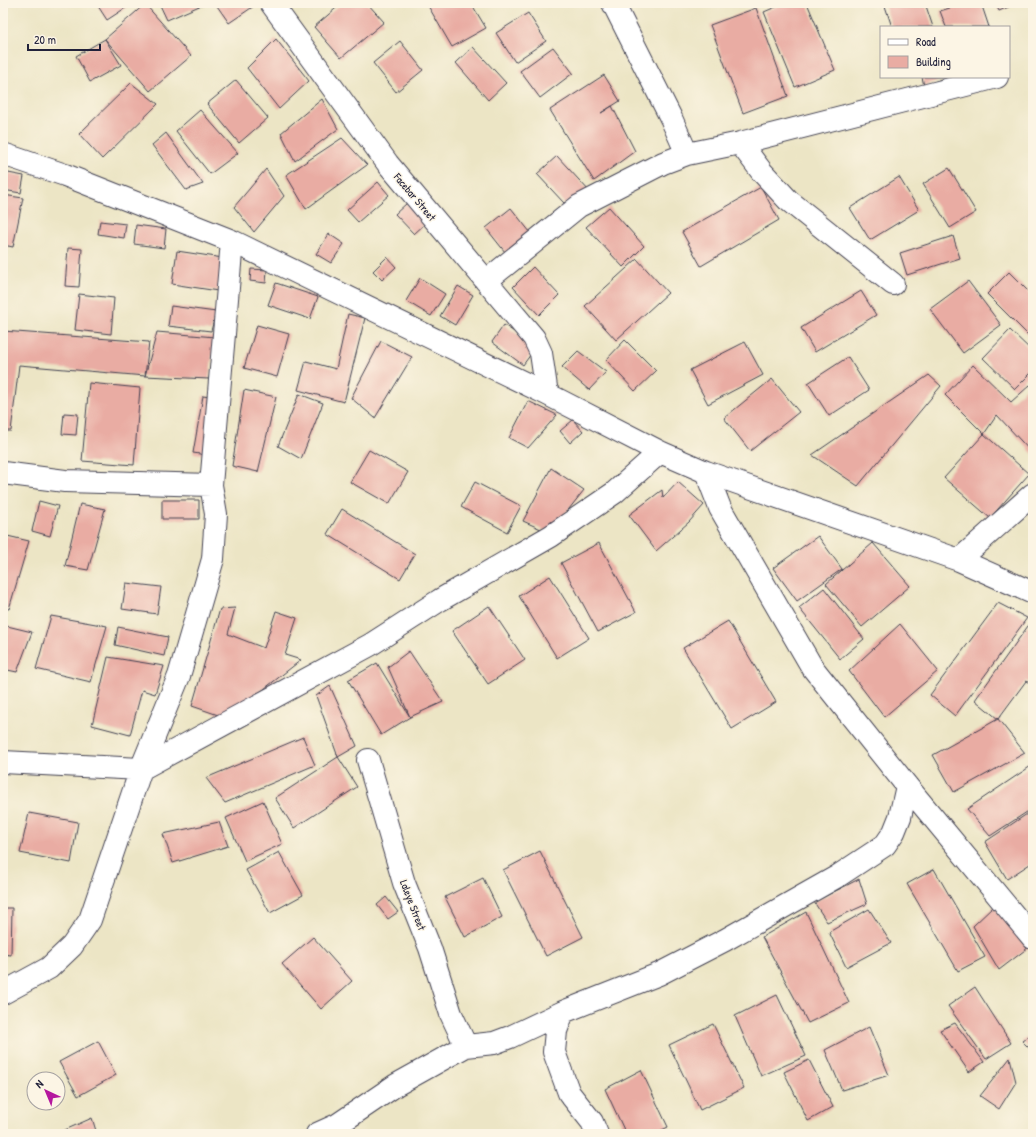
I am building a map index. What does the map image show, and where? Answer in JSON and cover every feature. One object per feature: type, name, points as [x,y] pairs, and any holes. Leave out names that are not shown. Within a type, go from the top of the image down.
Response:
[{"type":"street","name":"Facebar Street","points":[[271,3],[388,164],[538,345],[547,394]]},
{"type":"street","points":[[614,3],[687,154]]},
{"type":"street","points":[[486,281],[579,206],[663,163],[687,154],[740,143],[993,78]]},
{"type":"street","points":[[740,143],[762,172],[788,200],[893,284]]},
{"type":"street","points":[[3,154],[65,176],[232,241],[547,394],[660,452],[706,472],[959,560],[1033,593]]},
{"type":"street","points":[[3,993],[49,968],[72,946],[90,920],[141,769],[178,676],[213,559],[216,514],[211,485],[232,241]]},
{"type":"street","points":[[3,762],[141,769],[370,645],[453,592],[551,536],[614,494],[660,452]]},
{"type":"street","points":[[706,472],[725,518],[812,667],[907,786],[1033,938]]},
{"type":"street","points":[[3,473],[65,481],[211,485]]},
{"type":"street","points":[[959,560],[1033,494]]},
{"type":"street","name":"Laleye Street","points":[[368,760],[404,883],[430,948],[451,1014],[466,1046]]},
{"type":"street","points":[[317,1134],[337,1125],[396,1086],[466,1046],[494,1043],[563,1012],[659,974],[859,864],[885,845],[894,832],[900,817],[907,786]]},
{"type":"street","points":[[563,1012],[556,1031],[554,1052],[569,1093],[592,1122],[597,1134]]},
{"type":"building","points":[[96,3],[133,3],[107,20]]},
{"type":"building","points":[[159,3],[203,3],[204,4],[167,20]]},
{"type":"building","points":[[215,3],[256,3],[257,4],[229,23]]},
{"type":"building","points":[[342,3],[367,3],[384,22],[341,58],[314,27]]},
{"type":"building","points":[[471,3],[486,28],[452,47],[427,4]]},
{"type":"building","points":[[785,3],[807,3],[835,70],[795,87],[764,12]]},
{"type":"building","points":[[884,3],[925,3],[933,26],[892,26]]},
{"type":"building","points":[[966,3],[981,3],[989,26],[946,26],[940,11]]},
{"type":"building","points":[[995,3],[1018,3],[999,11]]},
{"type":"building","points":[[145,4],[191,56],[150,91],[105,39]]},
{"type":"building","points":[[756,8],[788,96],[743,113],[710,25]]},
{"type":"building","points":[[528,13],[546,41],[515,62],[496,33]]},
{"type":"building","points":[[105,39],[121,65],[90,82],[76,56]]},
{"type":"building","points":[[276,39],[309,81],[279,109],[247,68]]},
{"type":"building","points":[[400,41],[423,70],[396,92],[373,63]]},
{"type":"building","points":[[473,47],[506,83],[488,100],[456,63]]},
{"type":"building","points":[[553,47],[573,73],[540,98],[520,71]]},
{"type":"building","points":[[604,75],[620,101],[612,106],[635,151],[594,181],[550,110]]},
{"type":"building","points":[[922,78],[944,78],[924,86]]},
{"type":"building","points":[[236,80],[268,118],[239,143],[207,104]]},
{"type":"building","points":[[131,83],[158,104],[102,159],[79,134]]},
{"type":"building","points":[[322,99],[338,129],[295,161],[281,133]]},
{"type":"building","points":[[200,110],[238,153],[210,174],[176,131]]},
{"type":"building","points":[[166,133],[203,184],[186,190],[152,145]]},
{"type":"building","points":[[342,138],[367,165],[306,209],[286,175]]},
{"type":"building","points":[[557,156],[590,192],[564,203],[537,174]]},
{"type":"building","points":[[949,168],[976,212],[950,228],[923,184]]},
{"type":"building","points":[[266,169],[284,196],[254,232],[234,207]]},
{"type":"building","points":[[3,172],[24,176],[21,193],[3,190]]},
{"type":"building","points":[[899,177],[919,210],[870,240],[850,208]]},
{"type":"building","points":[[378,182],[389,195],[358,222],[347,210]]},
{"type":"building","points":[[761,187],[779,220],[701,266],[682,232]]},
{"type":"building","points":[[3,195],[23,198],[13,247],[3,245]]},
{"type":"building","points":[[407,203],[426,223],[414,234],[395,214]]},
{"type":"building","points":[[609,207],[644,246],[623,267],[586,227]]},
{"type":"building","points":[[511,208],[534,237],[509,257],[486,228]]},
{"type":"building","points":[[100,221],[126,224],[124,238],[98,234]]},
{"type":"building","points":[[136,225],[166,229],[164,248],[134,244]]},
{"type":"building","points":[[329,234],[344,244],[331,263],[316,254]]},
{"type":"building","points":[[953,236],[960,258],[907,275],[900,253]]},
{"type":"building","points":[[68,248],[82,249],[79,287],[65,286]]},
{"type":"building","points":[[177,251],[223,258],[218,291],[172,284]]},
{"type":"building","points":[[387,257],[396,267],[382,280],[373,271]]},
{"type":"building","points":[[637,259],[668,293],[616,340],[585,306]]},
{"type":"building","points":[[533,267],[559,295],[539,315],[513,287]]},
{"type":"building","points":[[251,269],[267,270],[266,283],[250,281]]},
{"type":"building","points":[[1009,272],[1033,296],[1033,340],[987,294]]},
{"type":"building","points":[[420,278],[445,294],[431,316],[406,301]]},
{"type":"building","points":[[968,281],[1001,325],[963,353],[930,309]]},
{"type":"building","points":[[276,283],[318,297],[310,319],[268,305]]},
{"type":"building","points":[[458,286],[473,295],[455,325],[440,316]]},
{"type":"building","points":[[861,291],[876,315],[815,352],[801,328]]},
{"type":"building","points":[[79,294],[114,298],[111,334],[75,330]]},
{"type":"building","points":[[171,306],[216,312],[211,331],[168,326]]},
{"type":"building","points":[[348,314],[365,318],[344,402],[298,390],[306,361],[336,369]]},
{"type":"building","points":[[257,325],[289,334],[277,377],[244,368]]},
{"type":"building","points":[[504,325],[536,347],[523,365],[492,342]]},
{"type":"building","points":[[1010,330],[1033,352],[1033,371],[1015,389],[983,358]]},
{"type":"building","points":[[3,331],[149,342],[145,376],[19,365],[11,431],[3,431]]},
{"type":"building","points":[[157,332],[215,337],[209,379],[145,376]]},
{"type":"building","points":[[625,340],[656,371],[635,391],[606,360]]},
{"type":"building","points":[[381,341],[412,357],[375,418],[351,398]]},
{"type":"building","points":[[745,342],[763,375],[708,404],[690,370]]},
{"type":"building","points":[[578,351],[606,372],[589,390],[562,367]]},
{"type":"building","points":[[848,357],[869,390],[829,416],[808,383]]},
{"type":"building","points":[[973,365],[1011,402],[1030,385],[1033,388],[1033,454],[997,415],[984,434],[945,395]]},
{"type":"building","points":[[929,375],[941,386],[858,486],[812,455]]},
{"type":"building","points":[[772,379],[799,412],[750,451],[724,418]]},
{"type":"building","points":[[89,383],[140,388],[134,465],[82,461]]},
{"type":"building","points":[[244,390],[276,397],[258,472],[232,466]]},
{"type":"building","points":[[299,394],[323,403],[301,459],[278,446]]},
{"type":"building","points":[[203,396],[216,398],[207,455],[193,453]]},
{"type":"building","points":[[528,401],[557,415],[528,448],[509,438]]},
{"type":"building","points":[[64,413],[78,414],[76,435],[62,434]]},
{"type":"building","points":[[573,420],[583,431],[570,443],[560,431]]},
{"type":"building","points":[[984,434],[1029,474],[990,518],[944,478]]},
{"type":"building","points":[[369,450],[408,472],[389,504],[350,482]]},
{"type":"building","points":[[551,468],[584,490],[550,533],[523,521]]},
{"type":"building","points":[[475,482],[521,506],[507,532],[461,507]]},
{"type":"building","points":[[678,482],[704,505],[689,522],[656,551],[629,515],[662,490],[663,498]]},
{"type":"building","points":[[162,500],[199,500],[199,519],[162,519]]},
{"type":"building","points":[[39,501],[58,506],[50,536],[32,531]]},
{"type":"building","points":[[80,504],[105,509],[88,570],[65,566]]},
{"type":"building","points":[[342,509],[415,554],[400,579],[327,534]]},
{"type":"building","points":[[3,535],[29,541],[9,609],[3,608]]},
{"type":"building","points":[[818,536],[842,569],[797,601],[773,568]]},
{"type":"building","points":[[599,543],[636,612],[598,632],[561,563]]},
{"type":"building","points":[[873,543],[910,586],[862,627],[826,584]]},
{"type":"building","points":[[550,576],[589,638],[557,658],[519,596]]},
{"type":"building","points":[[126,583],[161,587],[157,614],[122,609]]},
{"type":"building","points":[[824,588],[864,639],[840,659],[799,608]]},
{"type":"building","points":[[998,603],[1027,618],[955,716],[930,695]]},
{"type":"building","points":[[489,606],[525,660],[488,684],[452,631]]},
{"type":"building","points":[[235,608],[228,634],[264,648],[276,611],[297,618],[285,655],[301,660],[227,718],[192,706],[220,609]]},
{"type":"building","points":[[51,616],[107,626],[91,682],[36,669]]},
{"type":"building","points":[[1033,619],[1033,685],[1026,681],[998,719],[975,700]]},
{"type":"building","points":[[728,621],[776,702],[732,729],[683,648]]},
{"type":"building","points":[[900,624],[938,671],[884,717],[849,671]]},
{"type":"building","points":[[3,625],[32,632],[17,672],[3,669]]},
{"type":"building","points":[[118,627],[168,637],[164,656],[115,645]]},
{"type":"building","points":[[409,651],[443,702],[410,717],[388,667]]},
{"type":"building","points":[[108,657],[164,666],[155,694],[142,690],[130,735],[92,725]]},
{"type":"building","points":[[377,663],[410,717],[381,735],[348,680]]},
{"type":"building","points":[[330,686],[357,746],[338,757],[316,696]]},
{"type":"building","points":[[998,719],[1025,753],[954,792],[933,755]]},
{"type":"building","points":[[303,737],[315,765],[225,803],[206,778]]},
{"type":"building","points":[[338,757],[357,787],[294,828],[275,798]]},
{"type":"building","points":[[1031,766],[1033,769],[1033,808],[990,836],[967,809]]},
{"type":"building","points":[[263,801],[282,844],[245,861],[226,818]]},
{"type":"building","points":[[1033,810],[1033,862],[1007,879],[985,842]]},
{"type":"building","points":[[29,813],[78,822],[71,863],[20,853]]},
{"type":"building","points":[[219,822],[228,846],[173,863],[163,834]]},
{"type":"building","points":[[540,851],[583,937],[546,956],[503,870]]},
{"type":"building","points":[[279,852],[303,895],[270,913],[246,870]]},
{"type":"building","points":[[934,869],[985,957],[958,971],[907,884]]},
{"type":"building","points":[[483,878],[502,917],[465,937],[445,897]]},
{"type":"building","points":[[859,879],[867,904],[827,922],[814,902]]},
{"type":"building","points":[[386,897],[398,912],[388,919],[377,905]]},
{"type":"building","points":[[994,906],[1029,947],[999,970],[973,926]]},
{"type":"building","points":[[3,908],[12,908],[11,955],[3,954]]},
{"type":"building","points":[[869,909],[891,943],[846,967],[829,932]]},
{"type":"building","points":[[806,912],[849,1003],[808,1023],[762,937]]},
{"type":"building","points":[[313,937],[352,981],[321,1009],[282,964]]},
{"type":"building","points":[[975,987],[1011,1043],[986,1059],[948,1006]]},
{"type":"building","points":[[777,995],[806,1056],[761,1076],[735,1016]]},
{"type":"building","points":[[955,1023],[984,1062],[969,1072],[940,1030]]},
{"type":"building","points":[[713,1024],[744,1088],[700,1110],[669,1045]]},
{"type":"building","points":[[869,1027],[889,1075],[842,1090],[825,1050]]},
{"type":"building","points":[[1033,1033],[1033,1052],[1022,1041]]},
{"type":"building","points":[[98,1041],[116,1075],[78,1096],[66,1075],[66,1071],[64,1071],[59,1062]]},
{"type":"building","points":[[1010,1058],[1016,1082],[999,1109],[980,1096]]},
{"type":"building","points":[[809,1060],[833,1107],[808,1121],[784,1072]]},
{"type":"building","points":[[641,1070],[668,1127],[654,1134],[626,1134],[605,1089]]},
{"type":"building","points":[[92,1118],[97,1134],[56,1134]]}]
